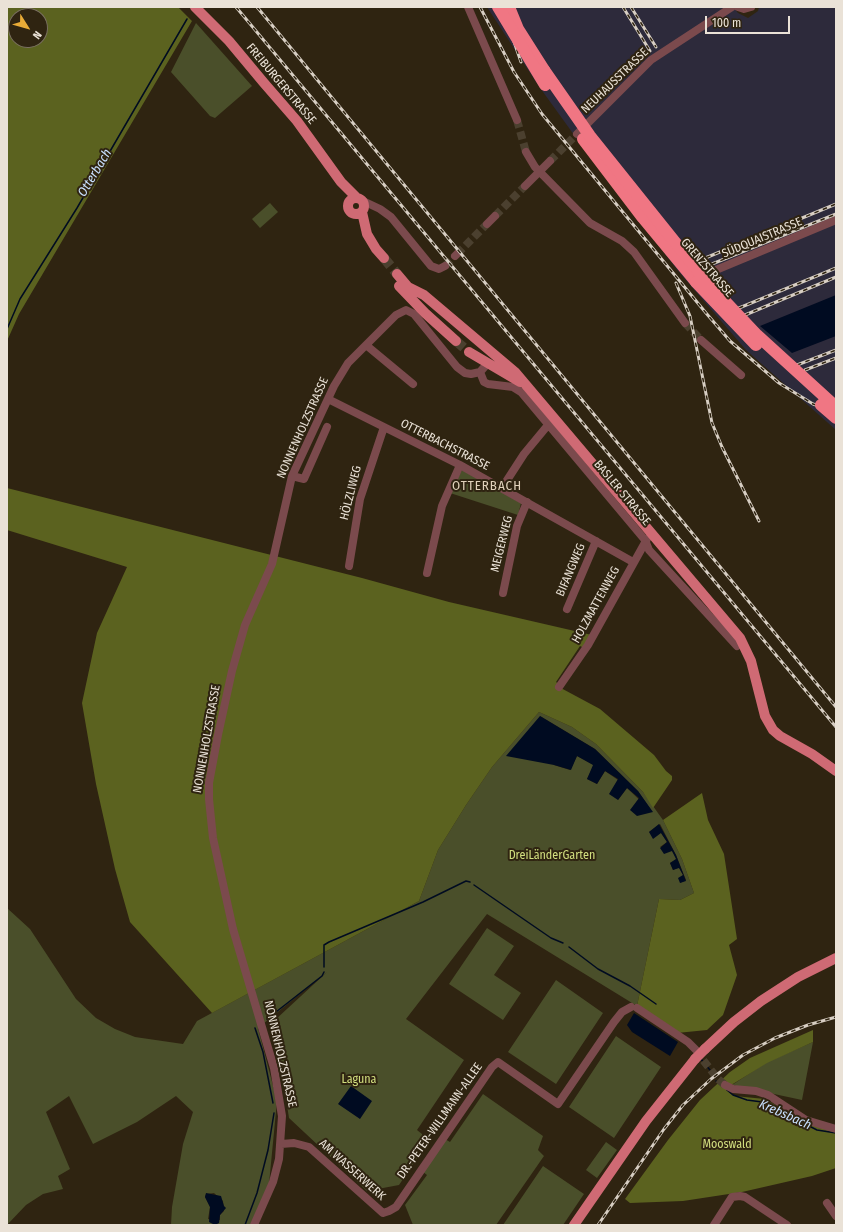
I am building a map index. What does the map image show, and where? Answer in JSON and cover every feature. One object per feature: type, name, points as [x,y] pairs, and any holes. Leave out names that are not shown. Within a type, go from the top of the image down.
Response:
[{"type":"highway","points":[[491,7],[506,30],[517,33]]},
{"type":"highway","points":[[498,7],[590,136],[691,264],[757,335],[836,407]]},
{"type":"highway","points":[[505,7],[534,69],[574,127],[642,218],[734,324],[836,418]]},
{"type":"highway","points":[[509,7],[517,33]]},
{"type":"main road","name":"FREIBURGERSTRASSE","points":[[195,7],[229,41],[293,117],[358,206],[365,229],[382,260]]},
{"type":"main road","points":[[395,276],[425,313],[456,341]]},
{"type":"main road","points":[[406,289],[422,294],[512,369],[649,537],[740,638],[751,661],[765,716],[773,730],[780,736],[812,754],[836,771]]},
{"type":"main road","points":[[469,352],[526,387]]},
{"type":"main road","points":[[487,364],[494,354]]},
{"type":"main road","points":[[574,1225],[646,1121],[699,1053],[734,1022],[761,1001],[798,977],[836,958]]},
{"type":"street","points":[[468,7],[518,120]]},
{"type":"street","name":"NEUHAUSSTRASSE","points":[[580,132],[651,60],[732,7]]},
{"type":"street","points":[[738,7],[744,9],[751,7]]},
{"type":"street","name":"GRENZSTRASSE","points":[[580,132],[598,151],[698,278],[761,346],[799,380],[815,390],[836,398]]},
{"type":"street","points":[[526,152],[531,162],[590,223],[622,241],[634,252],[685,323]]},
{"type":"street","points":[[525,186],[550,160]]},
{"type":"street","points":[[358,206],[376,207],[395,221],[431,266],[439,269],[445,266]]},
{"type":"street","points":[[487,224],[495,216]]},
{"type":"street","name":"SÜDQUAISTRASSE","points":[[698,278],[836,220]]},
{"type":"street","name":"NONNENHOLZSTRASSE","points":[[254,1225],[273,1182],[281,1144],[282,1116],[279,1091],[256,1005],[233,929],[213,838],[208,799],[209,783],[218,735],[232,671],[245,625],[272,564],[292,476],[343,369],[396,315],[403,310],[408,310],[418,319],[460,370],[471,374],[480,372]]},
{"type":"street","points":[[701,340],[741,375]]},
{"type":"street","points":[[366,345],[413,384]]},
{"type":"street","points":[[480,372],[487,364]]},
{"type":"street","name":"BASLER STRASSE","points":[[480,372],[484,382],[488,384],[516,388],[649,537],[649,550],[737,646]]},
{"type":"street","name":"OTTERBACHSTRASSE","points":[[328,399],[460,465],[633,562]]},
{"type":"street","points":[[502,488],[524,454],[548,425]]},
{"type":"street","name":"NONNENHOLZSTRASSE","points":[[292,476],[304,480],[327,427]]},
{"type":"street","name":"HÖLZLIWEG","points":[[349,566],[360,499],[384,427]]},
{"type":"street","points":[[427,573],[442,506],[460,465]]},
{"type":"street","name":"MEIGERWEG","points":[[503,593],[517,526],[527,502]]},
{"type":"street","name":"HOLZMATTENWEG","points":[[559,687],[588,645],[633,562],[649,537]]},
{"type":"street","name":"BIFANGWEG","points":[[567,609],[596,541]]},
{"type":"street","name":"DR.-PETER-WILLMANN-ALLEE","points":[[383,1214],[396,1207],[492,1067],[498,1062],[558,1104],[614,1022],[622,1012],[634,1008],[688,1042],[699,1053]]},
{"type":"street","points":[[725,1085],[734,1089],[756,1091],[768,1095],[806,1120],[836,1129]]},
{"type":"street","name":"AM WASSERWERK","points":[[281,1144],[294,1143],[310,1147],[383,1214]]},
{"type":"street","points":[[714,1225],[732,1197],[745,1197],[787,1225]]},
{"type":"street","points":[[827,1203],[836,1216]]},
{"type":"shaded area","points":[[487,7],[733,7],[738,13],[748,18],[758,11],[759,7],[836,7],[836,430],[746,350],[679,272],[582,146],[538,85]]},
{"type":"green space","points":[[7,7],[178,7],[192,21],[19,314],[7,341]]},
{"type":"green space","points":[[196,23],[252,86],[215,118],[210,116],[171,72]]},
{"type":"green space","points":[[270,203],[278,212],[260,228],[252,219]]},
{"type":"green space","points":[[462,470],[521,503],[518,515],[450,493]]},
{"type":"green space","points":[[7,488],[362,578],[449,602],[592,635],[584,648],[580,646],[556,682],[560,685],[559,687],[600,709],[654,755],[666,771],[672,776],[672,780],[653,808],[643,792],[596,744],[572,727],[539,712],[492,767],[466,805],[438,850],[419,901],[212,1013],[130,922],[115,869],[96,784],[82,703],[97,633],[127,567],[7,530]]},
{"type":"green space","points":[[539,712],[572,727],[596,744],[643,792],[663,820],[682,859],[694,893],[680,900],[659,899],[637,1006],[487,914],[406,1019],[464,1060],[417,1130],[422,1134],[424,1148],[399,1185],[367,1191],[289,1118],[274,1024],[275,1020],[327,972],[258,1028],[277,1101],[269,1184],[251,1225],[171,1225],[172,1207],[183,1144],[193,1112],[176,1096],[137,1122],[93,1144],[69,1096],[46,1112],[70,1169],[58,1176],[63,1189],[43,1194],[26,1205],[7,1225],[7,908],[30,929],[76,999],[96,1018],[115,1029],[135,1037],[183,1044],[197,1021],[419,901],[438,850],[492,767]],"holes":[[[540,716],[595,749],[638,791],[652,812],[627,788],[618,800],[618,780],[605,771],[597,784],[587,779],[594,765],[577,756],[570,770],[554,765]],[[660,824],[676,855],[686,880],[680,883],[683,875],[679,867],[673,870],[670,863],[677,859],[672,851],[660,847],[667,842],[661,833],[649,832]],[[214,1193],[223,1201],[224,1211],[220,1215],[220,1220],[208,1219],[210,1207],[205,1197],[206,1194]]]},
{"type":"green space","points":[[702,793],[708,820],[724,854],[737,939],[729,945],[737,975],[723,1015],[707,1030],[677,1033],[637,1006],[659,899],[680,900],[694,893],[682,859],[663,820]]},
{"type":"green space","points":[[487,928],[514,946],[494,975],[521,993],[503,1020],[449,984]]},
{"type":"green space","points":[[556,980],[603,1013],[556,1084],[508,1052]]},
{"type":"green space","name":"Mooswald","points":[[813,1030],[813,1042],[767,1063],[728,1087],[726,1090],[734,1096],[765,1099],[803,1121],[836,1132],[836,1168],[812,1176],[742,1192],[683,1201],[630,1203],[625,1199],[668,1140],[700,1100],[730,1072],[750,1058]]},
{"type":"green space","points":[[616,1036],[661,1067],[614,1138],[569,1107]]},
{"type":"green space","points":[[813,1042],[802,1100],[732,1085],[767,1062]]},
{"type":"green space","points":[[483,1094],[543,1136],[538,1150],[544,1156],[496,1225],[413,1225],[405,1205],[427,1175],[423,1172],[445,1139],[450,1142]]},
{"type":"green space","points":[[606,1142],[617,1150],[597,1178],[586,1170]]},
{"type":"green space","points":[[543,1166],[584,1194],[563,1225],[503,1225]]},
{"type":"water","points":[[836,295],[836,336],[792,353],[760,326]]},
{"type":"water","points":[[540,716],[595,749],[638,791],[653,812],[637,816],[630,810],[639,798],[627,788],[618,800],[609,794],[618,779],[605,771],[597,784],[587,779],[593,765],[577,756],[571,770],[554,765],[506,756]]},
{"type":"water","points":[[659,824],[676,855],[686,881],[680,883],[678,878],[683,875],[679,868],[673,870],[670,863],[676,859],[672,851],[664,854],[660,848],[667,842],[661,833],[653,839],[649,832]]},
{"type":"water","points":[[634,1013],[678,1042],[670,1056],[632,1032],[627,1025]]},
{"type":"water","points":[[351,1086],[372,1101],[360,1119],[338,1104]]},
{"type":"water","points":[[206,1193],[221,1196],[226,1208],[220,1215],[219,1223],[215,1225],[209,1222],[210,1207],[205,1197]]},
{"type":"waterway","name":"Otterbach","points":[[7,329],[20,299],[77,208],[187,19]]},
{"type":"waterway","points":[[324,967],[324,945],[329,942],[423,902],[466,881],[470,882]]},
{"type":"waterway","points":[[474,885],[551,938],[563,943]]},
{"type":"waterway","points":[[569,947],[598,969],[630,986],[656,1004]]},
{"type":"waterway","points":[[267,1019],[322,976],[324,972]]},
{"type":"waterway","points":[[255,1028],[263,1052],[273,1103]]},
{"type":"waterway","points":[[700,1058],[710,1070]]},
{"type":"waterway","name":"Krebsbach","points":[[716,1081],[722,1086]]},
{"type":"waterway","name":"Krebsbach","points":[[727,1090],[733,1095],[747,1100],[762,1102],[817,1130],[836,1133]]},
{"type":"waterway","points":[[245,1225],[257,1193],[268,1150],[274,1113]]},
{"type":"tunnel","points":[[517,120],[526,152]]},
{"type":"tunnel","points":[[550,161],[577,134]]},
{"type":"tunnel","points":[[495,216],[525,186]]},
{"type":"tunnel","points":[[457,254],[487,224]]},
{"type":"tunnel","points":[[445,266],[455,256]]},
{"type":"tunnel","points":[[384,258],[397,274]]},
{"type":"tunnel","points":[[685,323],[701,340]]},
{"type":"tunnel","points":[[456,341],[469,352]]},
{"type":"tunnel","points":[[696,1051],[718,1079],[725,1085]]},
{"type":"railway","points":[[236,7],[836,727]]},
{"type":"railway","points":[[257,7],[836,707]]},
{"type":"railway","points":[[480,7],[514,72],[542,114],[730,341],[779,383],[813,404],[836,412]]},
{"type":"railway","points":[[502,7],[521,62]]},
{"type":"railway","points":[[623,7],[650,51]]},
{"type":"railway","points":[[631,7],[656,47]]},
{"type":"railway","points":[[698,261],[836,204]]},
{"type":"railway","points":[[712,264],[836,214]]},
{"type":"railway","points":[[739,308],[836,268]]},
{"type":"railway","points":[[745,315],[836,277]]},
{"type":"railway","points":[[676,283],[690,316],[712,423],[722,447],[759,521]]},
{"type":"railway","points":[[797,365],[836,350]]},
{"type":"railway","points":[[805,370],[836,358]]},
{"type":"railway","points":[[598,1225],[664,1129],[683,1105],[711,1079],[743,1055],[775,1038],[808,1025],[836,1017]]},
{"type":"district","name":"OTTERBACH","points":[[487,486]]},
{"type":"park label","name":"DreiLänderGarten","points":[[552,856]]},
{"type":"park label","name":"Laguna","points":[[359,1080]]}]
